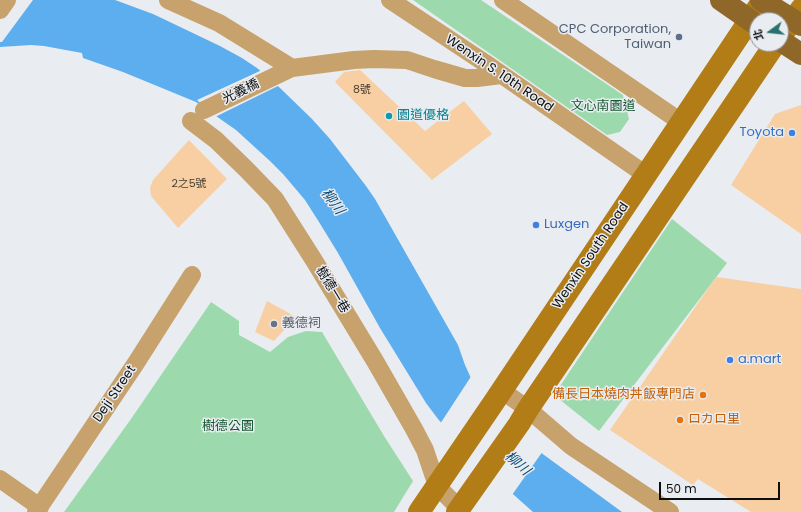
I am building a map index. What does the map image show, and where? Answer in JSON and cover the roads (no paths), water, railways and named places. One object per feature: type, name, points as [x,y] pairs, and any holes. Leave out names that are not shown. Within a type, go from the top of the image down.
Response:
[{"type":"main road","points":[[721,0],[749,19]]},
{"type":"main road","name":"Wenxin South Road","points":[[757,12],[762,0]]},
{"type":"main road","points":[[762,0],[794,23]]},
{"type":"main road","name":"Wenxin South Road","points":[[419,512],[681,122],[749,28]]},
{"type":"main road","points":[[789,46],[801,54]]},
{"type":"main road","points":[[458,510],[524,417],[770,52]]},
{"type":"street","points":[[0,10],[7,0]]},
{"type":"street","points":[[168,0],[219,23],[285,71]]},
{"type":"street","name":"Wenxin S. 10th Road","points":[[390,0],[646,175]]},
{"type":"street","points":[[503,0],[681,122]]},
{"type":"street","name":"光義橋","points":[[197,116],[285,71],[361,60],[407,60],[465,78],[477,78],[500,74]]},
{"type":"street","name":"樹德一巷","points":[[197,116],[216,140],[274,199],[315,262],[414,429],[425,450],[437,486]]},
{"type":"street","name":"Deji Street","points":[[38,509],[136,363],[192,275]]},
{"type":"street","points":[[498,396],[524,417],[571,446],[670,512]]},
{"type":"street","points":[[0,479],[38,509]]},
{"type":"street","points":[[437,486],[458,510]]},
{"type":"water","name":"柳川","points":[[0,0],[115,0],[153,14],[220,46],[257,68],[312,119],[330,139],[375,199],[458,345],[465,365],[484,407],[540,452],[622,512],[533,512],[471,457],[426,403],[380,328],[338,253],[305,200],[270,161],[236,130],[196,102],[123,72],[83,58],[82,53],[31,45],[0,47]]},
{"type":"place","name":"CPC Corporation, Taiwan","points":[[679,37]]},
{"type":"place","name":"園道優格","points":[[389,116]]},
{"type":"place","name":"Toyota","points":[[792,133]]},
{"type":"place","name":"Luxgen","points":[[536,225]]},
{"type":"place","name":"義德祠","points":[[274,324]]},
{"type":"place","name":"a.mart","points":[[730,360]]},
{"type":"place","name":"備長日本燒肉丼飯專門店","points":[[703,395]]},
{"type":"place","name":"ロカロ里","points":[[680,420]]},
{"type":"park label","name":"文心南園道","points":[[603,107]]},
{"type":"park label","name":"樹德公園","points":[[228,427]]}]
